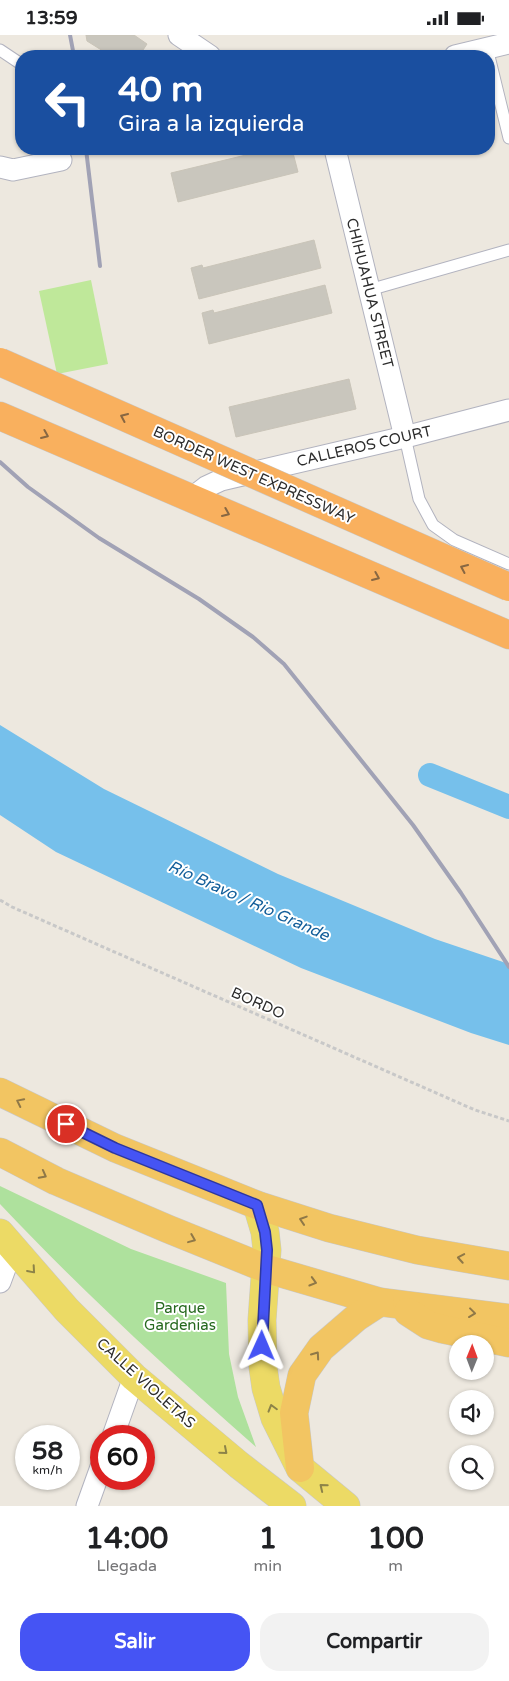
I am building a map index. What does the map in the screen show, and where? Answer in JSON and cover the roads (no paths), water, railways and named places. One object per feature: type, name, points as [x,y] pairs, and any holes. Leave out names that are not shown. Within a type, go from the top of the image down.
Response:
[{"type":"highway","name":"BORDER WEST EXPRESSWAY","points":[[0,362],[509,587]]},
{"type":"highway","points":[[0,416],[509,635]]},
{"type":"highway","points":[[0,1092],[115,1148],[257,1205],[329,1228],[418,1250],[509,1266]]},
{"type":"highway","points":[[0,1152],[56,1181],[267,1269],[388,1303],[509,1318]]},
{"type":"highway","points":[[388,1303],[428,1325],[509,1343]]},
{"type":"highway","points":[[300,1468],[294,1413],[302,1375],[320,1348],[357,1317],[388,1303]]},
{"type":"main road","points":[[257,1205],[265,1232],[267,1269],[262,1320],[263,1367],[266,1388],[275,1418],[300,1468],[346,1506]]},
{"type":"main road","name":"CALLE VIOLETAS","points":[[4,1241],[67,1310],[134,1377],[239,1465],[292,1506]]},
{"type":"street","points":[[179,35],[201,50]]},
{"type":"street","points":[[479,50],[509,43]]},
{"type":"street","name":"CHIHUAHUA STREET","points":[[336,155],[405,437]]},
{"type":"street","points":[[0,167],[13,170],[61,160]]},
{"type":"street","name":"CALLEROS COURT","points":[[193,497],[206,487],[221,480],[405,437],[509,410]]},
{"type":"street","points":[[0,1282],[4,1241]]},
{"type":"street","points":[[116,1425],[134,1377]]},
{"type":"street","points":[[87,1506],[93,1490]]},
{"type":"lane","points":[[0,50],[15,60]]},
{"type":"lane","points":[[495,81],[509,138]]},
{"type":"lane","points":[[369,290],[509,250]]},
{"type":"lane","points":[[405,437],[420,499],[433,525],[454,540],[509,564]]},
{"type":"water","name":"Río Bravo / Rio Grande","points":[[0,725],[104,789],[278,874],[435,939],[509,964],[509,1045],[471,1033],[301,968],[56,852],[0,815]]},
{"type":"waterway","points":[[430,775],[509,807]]},
{"type":"railway","points":[[70,35],[73,50]]},
{"type":"railway","points":[[87,155],[100,266]]},
{"type":"railway","points":[[0,462],[28,487],[99,538],[199,599],[253,637],[284,664],[413,825],[461,893],[509,967]]},
{"type":"park label","name":"Parque Gardenias","points":[[180,1316]]}]
